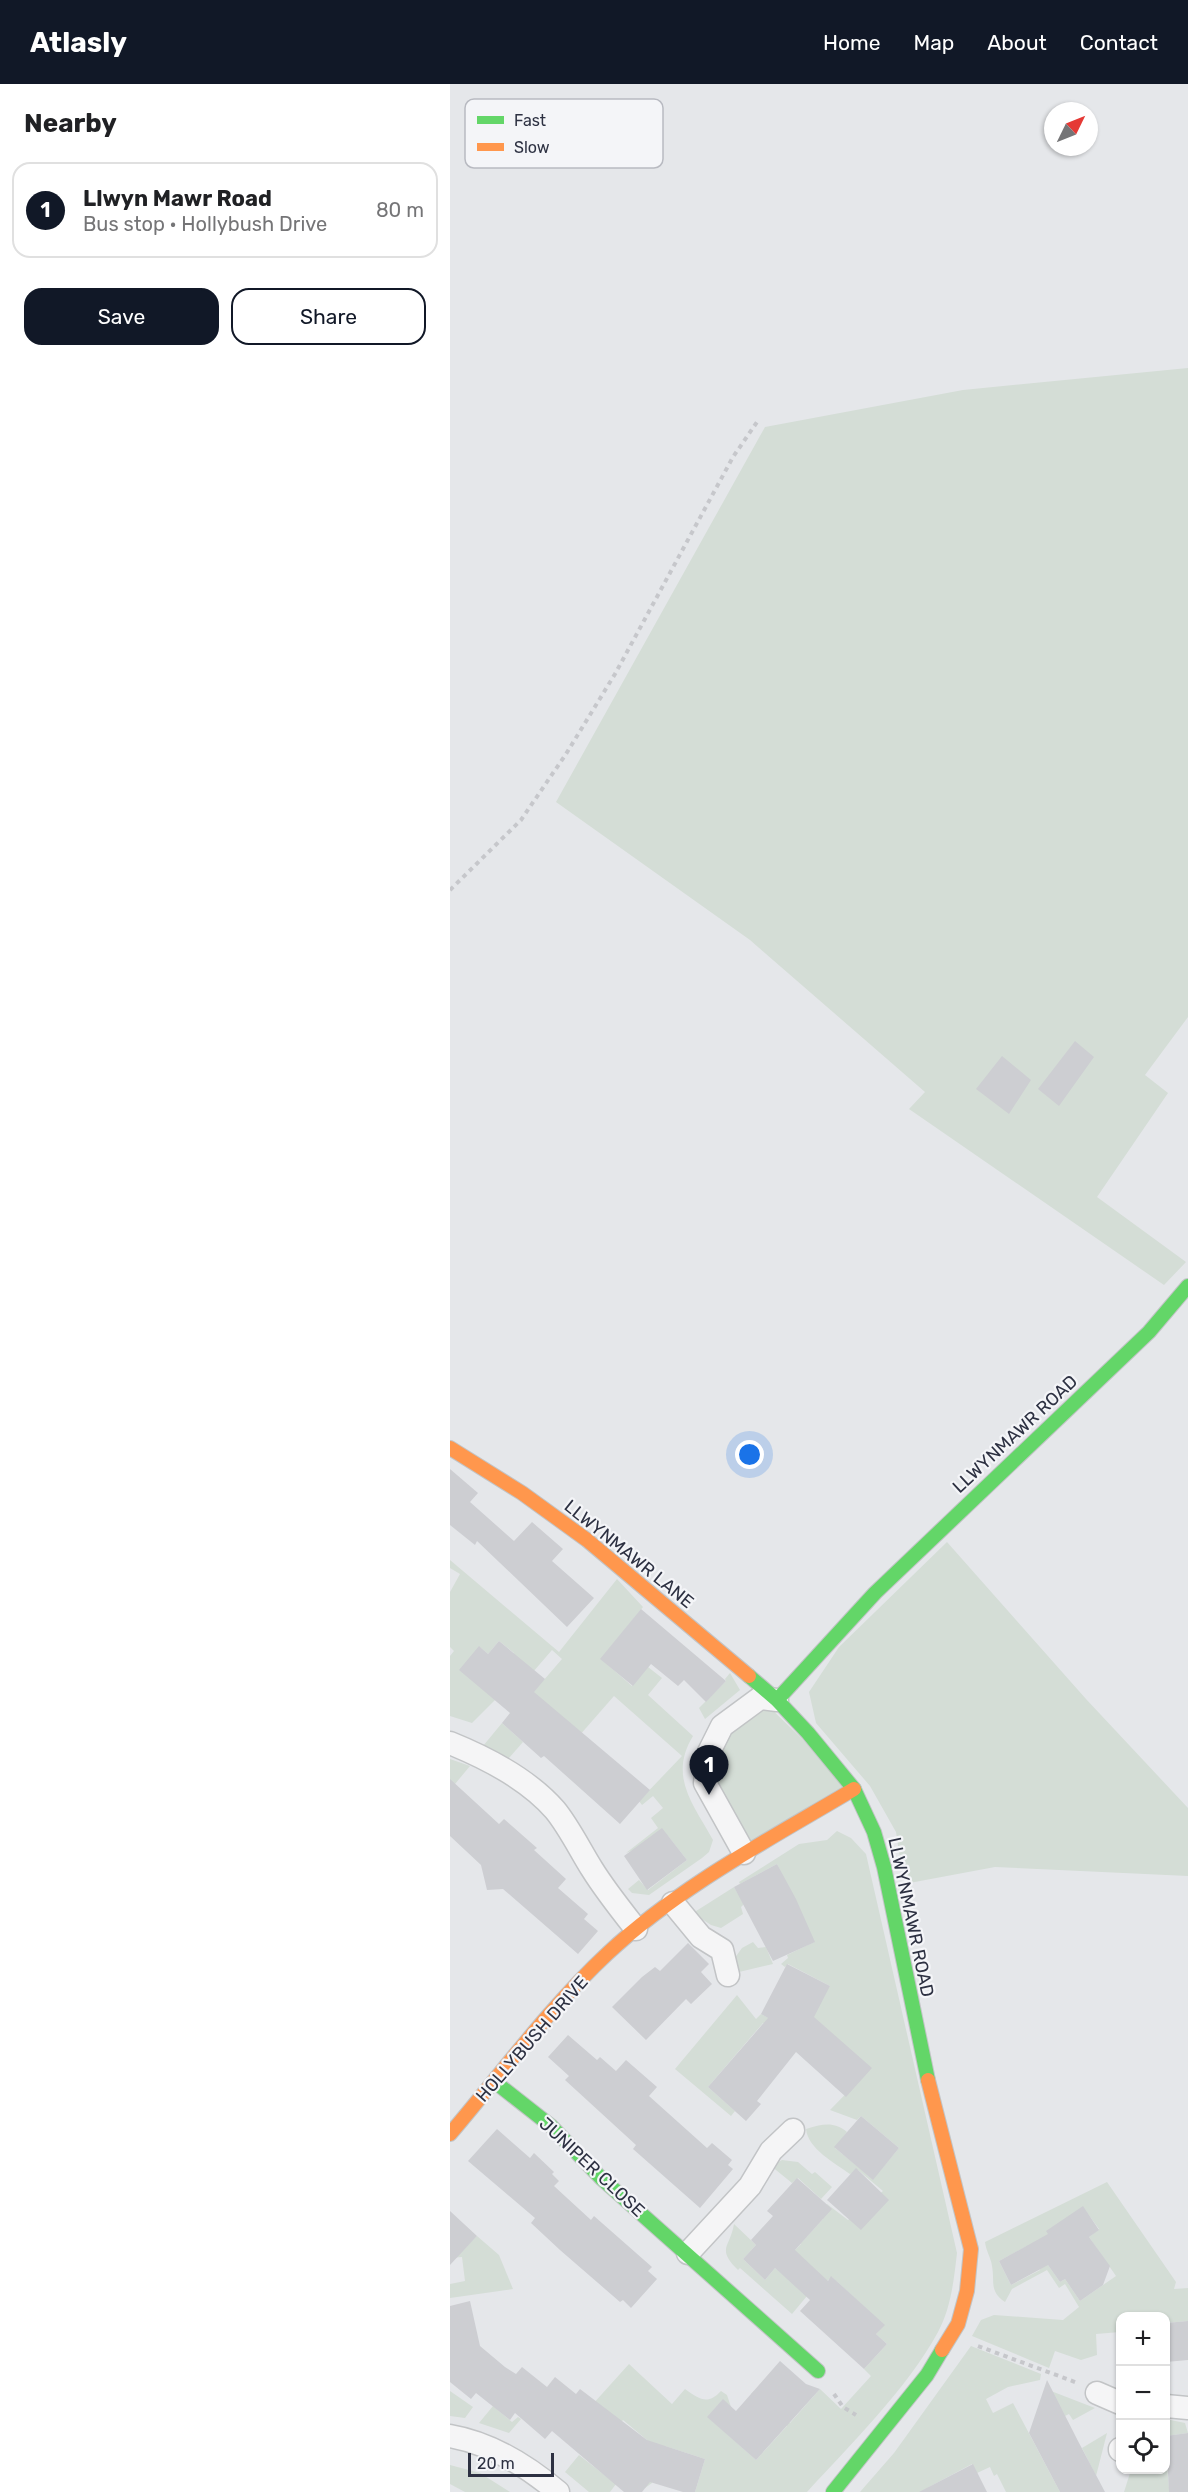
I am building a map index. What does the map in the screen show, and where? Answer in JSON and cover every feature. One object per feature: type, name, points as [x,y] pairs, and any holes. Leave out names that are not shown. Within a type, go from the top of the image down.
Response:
[{"type":"street","name":"LLWYNMAWR ROAD","points":[[832,2492],[927,2375],[958,2324],[967,2291],[971,2249],[921,2052],[884,1867],[874,1832],[854,1789],[808,1733],[777,1700],[875,1593],[1149,1332],[1188,1286]]},
{"type":"street","name":"LLWYNMAWR LANE","points":[[450,1448],[522,1493],[587,1540],[777,1700]]},
{"type":"street","points":[[744,1853],[705,1783],[709,1752],[722,1726],[760,1698],[777,1700]]},
{"type":"street","points":[[450,1743],[475,1753],[508,1772],[536,1792],[556,1811],[596,1877],[636,1929]]},
{"type":"street","name":"HOLLYBUSH DRIVE","points":[[450,2134],[495,2082],[522,2045],[567,1994],[636,1929],[744,1853],[854,1789]]},
{"type":"street","points":[[673,1903],[701,1937],[722,1950],[728,1975]]},
{"type":"street","name":"JUNIPER CLOSE","points":[[495,2082],[551,2126],[601,2178],[688,2253],[818,2372]]},
{"type":"street","points":[[688,2253],[750,2186],[771,2151],[793,2130]]},
{"type":"street","points":[[1097,2392],[1116,2401]]},
{"type":"street","points":[[1170,2406],[1188,2408]]},
{"type":"street","points":[[450,2436],[497,2451],[532,2470],[558,2492]]},
{"type":"path","points":[[450,890],[521,820],[566,754],[615,674],[733,457],[757,422]]},
{"type":"path","points":[[976,2345],[1097,2392]]},
{"type":"path","points":[[818,2372],[843,2407],[861,2417]]},
{"type":"shaded area","points":[[1188,368],[1188,1017],[1145,1075],[1168,1093],[1097,1197],[1186,1262],[1164,1285],[909,1109],[925,1092],[750,940],[556,802],[765,427],[963,390]]},
{"type":"shaded area","points":[[947,1542],[1086,1699],[1188,1808],[1188,1876],[995,1867],[904,1884],[896,1832],[870,1786],[816,1723],[809,1692],[839,1647]]},
{"type":"shaded area","points":[[450,1560],[559,1652],[617,1579],[643,1607],[601,1659],[632,1686],[648,1667],[662,1678],[648,1695],[693,1736],[686,1751],[683,1778],[692,1803],[713,1840],[709,1852],[649,1895],[632,1893],[628,1889],[639,1880],[648,1890],[687,1860],[668,1836],[626,1853],[658,1828],[651,1818],[663,1808],[653,1796],[642,1805],[639,1801],[682,1756],[614,1696],[558,1760],[571,1725],[502,1666],[514,1653],[499,1641],[488,1654],[480,1647],[495,1700],[472,1723],[450,1716],[450,1656],[454,1651],[450,1647],[450,1592],[460,1574],[450,1568]],"holes":[[[552,1650],[562,1659],[543,1681],[533,1672]]]},
{"type":"shaded area","points":[[730,1673],[740,1690],[705,1719],[699,1708],[726,1681]]},
{"type":"shaded area","points":[[760,1698],[854,1789],[744,1853],[724,1820],[709,1752]]},
{"type":"shaded area","points":[[502,1723],[523,1742],[509,1758],[483,1746]]},
{"type":"shaded area","points":[[450,1759],[470,1766],[455,1784],[450,1785]]},
{"type":"shaded area","points":[[837,1831],[851,1838],[866,1854],[957,2253],[946,2313],[925,2353],[894,2395],[807,2492],[695,2492],[705,2459],[665,2446],[652,2483],[645,2488],[625,2472],[610,2492],[589,2492],[565,2472],[579,2455],[612,2481],[647,2440],[623,2420],[609,2437],[583,2415],[629,2364],[672,2404],[685,2389],[704,2399],[712,2398],[721,2391],[727,2395],[731,2407],[723,2400],[708,2417],[756,2460],[787,2426],[751,2394],[754,2391],[790,2423],[820,2389],[841,2409],[871,2376],[864,2369],[887,2344],[876,2334],[884,2325],[832,2277],[827,2281],[822,2278],[792,2314],[740,2268],[738,2270],[731,2263],[726,2252],[734,2224],[756,2245],[743,2259],[765,2280],[775,2268],[787,2278],[795,2250],[801,2244],[797,2240],[801,2243],[823,2219],[818,2214],[827,2204],[848,2220],[883,2191],[858,2170],[850,2174],[823,2155],[812,2143],[806,2129],[828,2124],[847,2132],[835,2148],[873,2179],[899,2148],[861,2116],[857,2120],[830,2110],[871,2068],[794,2048],[763,2023],[708,2087],[735,2111],[731,2116],[675,2069],[737,1995],[756,2019],[761,2014],[787,2028],[830,1986],[788,1964],[785,1967],[781,1964],[788,1958],[787,1955],[814,1942],[777,1864],[740,1884],[739,1882],[799,1844],[827,1840]]},
{"type":"shaded area","points":[[734,1887],[744,1904],[741,1907],[743,1914],[721,1928],[711,1925],[693,1913]]},
{"type":"shaded area","points":[[753,1942],[758,1948],[766,1947],[773,1964],[739,1972],[734,1959],[742,1948]]},
{"type":"shaded area","points":[[782,2160],[798,2162],[812,2174],[815,2172],[832,2187],[821,2199],[798,2178],[792,2183],[771,2166]]},
{"type":"shaded area","points":[[1107,2182],[1176,2282],[1174,2289],[1188,2288],[1188,2321],[1170,2323],[1170,2312],[1116,2312],[1116,2332],[1096,2334],[1097,2355],[1081,2360],[1055,2351],[1049,2368],[972,2336],[981,2320],[994,2315],[1063,2320],[1079,2307],[1065,2284],[1059,2288],[1047,2270],[1012,2289],[1005,2302],[995,2290],[993,2272],[985,2242]],"holes":[[[1083,2207],[1099,2229],[1089,2237],[1116,2276],[1080,2301],[1065,2279],[1060,2282],[1046,2262],[1060,2252]],[[1027,2246],[1040,2270],[1011,2285],[999,2261]]]},
{"type":"shaded area","points":[[450,2234],[465,2248],[477,2236],[499,2255],[513,2289],[450,2298],[450,2284],[465,2281],[462,2257],[450,2258]]},
{"type":"shaded area","points":[[971,2346],[1041,2374],[1040,2380],[1008,2387],[986,2399],[993,2413],[1013,2403],[1060,2492],[1006,2492],[997,2474],[994,2476],[990,2467],[977,2473],[972,2464],[929,2487],[931,2492],[860,2492],[894,2453]]},
{"type":"shaded area","points":[[450,2391],[473,2407],[465,2418],[450,2416]]},
{"type":"shaded area","points":[[1051,2391],[1095,2408],[1073,2420],[1069,2414],[1065,2416]]},
{"type":"shaded area","points":[[493,2406],[512,2422],[518,2417],[521,2419],[509,2433],[479,2423]]},
{"type":"shaded area","points":[[1170,2420],[1185,2423],[1188,2433],[1170,2435]]},
{"type":"shaded area","points":[[1107,2433],[1096,2476],[1082,2448]]},
{"type":"shaded area","points":[[450,2465],[480,2473],[510,2492],[465,2492],[450,2484]]},
{"type":"shaded area","points":[[1130,2474],[1168,2474],[1169,2488],[1188,2492],[1124,2492]]},
{"type":"building","points":[[1075,1041],[1094,1057],[1059,1106],[1038,1089]]},
{"type":"building","points":[[1002,1056],[1031,1080],[1009,1114],[976,1089]]},
{"type":"building","points":[[450,1469],[478,1493],[470,1502],[514,1541],[532,1522],[563,1549],[552,1561],[594,1598],[567,1627],[477,1541],[475,1545],[450,1525]]},
{"type":"building","points":[[641,1609],[726,1681],[706,1702],[684,1680],[678,1686],[651,1664],[633,1686],[600,1659]]},
{"type":"building","points":[[499,1641],[545,1679],[534,1692],[650,1790],[620,1824],[544,1756],[541,1758],[502,1723],[510,1713],[459,1670],[479,1646],[488,1654]]},
{"type":"building","points":[[450,1779],[499,1824],[504,1819],[537,1848],[534,1850],[566,1879],[558,1888],[588,1914],[584,1919],[598,1931],[578,1954],[503,1889],[487,1890],[481,1865],[450,1836]]},
{"type":"building","points":[[662,1828],[687,1860],[647,1890],[624,1856]]},
{"type":"building","points":[[777,1864],[815,1942],[773,1961],[734,1887]]},
{"type":"building","points":[[688,1943],[709,1964],[701,1972],[712,1984],[691,2004],[686,1999],[646,2040],[612,2007],[642,1977],[655,1967],[660,1971]]},
{"type":"building","points":[[787,1964],[830,1986],[814,2017],[872,2068],[846,2097],[796,2052],[757,2101],[761,2104],[746,2121],[708,2087],[768,2018],[761,2014]]},
{"type":"building","points":[[568,2035],[597,2060],[600,2057],[616,2071],[626,2060],[657,2087],[649,2096],[707,2148],[712,2143],[732,2160],[728,2165],[733,2169],[700,2208],[633,2149],[636,2145],[565,2080],[569,2076],[548,2057]]},
{"type":"building","points":[[861,2116],[899,2148],[873,2180],[834,2147]]},
{"type":"building","points":[[497,2129],[530,2158],[534,2153],[554,2172],[552,2174],[559,2181],[554,2186],[591,2220],[594,2216],[652,2267],[648,2271],[657,2279],[631,2308],[623,2300],[620,2302],[560,2250],[531,2223],[535,2218],[468,2161]]},
{"type":"building","points":[[856,2168],[889,2200],[861,2230],[827,2200]]},
{"type":"building","points":[[797,2178],[832,2209],[795,2250],[828,2281],[831,2276],[885,2325],[876,2334],[887,2344],[864,2369],[800,2311],[810,2300],[775,2268],[765,2280],[743,2259],[756,2245],[751,2240],[773,2216],[767,2211]]},
{"type":"building","points":[[1083,2206],[1099,2230],[1089,2237],[1110,2266],[1103,2285],[1080,2301],[1065,2279],[1060,2282],[1048,2265],[1011,2285],[999,2261],[1048,2234],[1046,2231]]},
{"type":"building","points":[[450,2211],[477,2236],[450,2265]]},
{"type":"building","points":[[470,2301],[480,2346],[505,2367],[516,2374],[522,2367],[547,2387],[555,2377],[576,2394],[580,2389],[647,2440],[705,2459],[695,2492],[683,2492],[650,2482],[642,2492],[624,2492],[552,2431],[545,2439],[515,2413],[510,2420],[476,2393],[471,2399],[450,2382],[450,2306]]},
{"type":"building","points":[[1188,2321],[1188,2360],[1170,2362],[1170,2323]]},
{"type":"building","points":[[780,2361],[806,2384],[820,2389],[756,2460],[707,2417],[723,2399],[736,2411]]},
{"type":"building","points":[[1047,2380],[1105,2492],[1060,2492],[1029,2433]]},
{"type":"building","points":[[1188,2433],[1188,2492],[1169,2492],[1170,2435]]},
{"type":"building","points":[[973,2464],[987,2492],[919,2492]]},
{"type":"traffic: fast","points":[[777,1700],[875,1593],[1149,1332],[1188,1286]]},
{"type":"traffic: fast","points":[[749,1676],[777,1700],[808,1733],[854,1789],[874,1832],[884,1867],[928,2080]]},
{"type":"traffic: fast","points":[[495,2082],[551,2126],[601,2178],[818,2371]]},
{"type":"traffic: fast","points":[[833,2492],[927,2375],[942,2350]]},
{"type":"traffic: slow","points":[[450,1448],[522,1493],[587,1540],[749,1676]]},
{"type":"traffic: slow","points":[[450,2134],[566,1995],[636,1929],[665,1906],[726,1865],[854,1789]]},
{"type":"traffic: slow","points":[[928,2080],[971,2249],[967,2291],[958,2324],[942,2350]]},
{"type":"place","name":"Llwyn Mawr Road","points":[[709,1795]]}]
